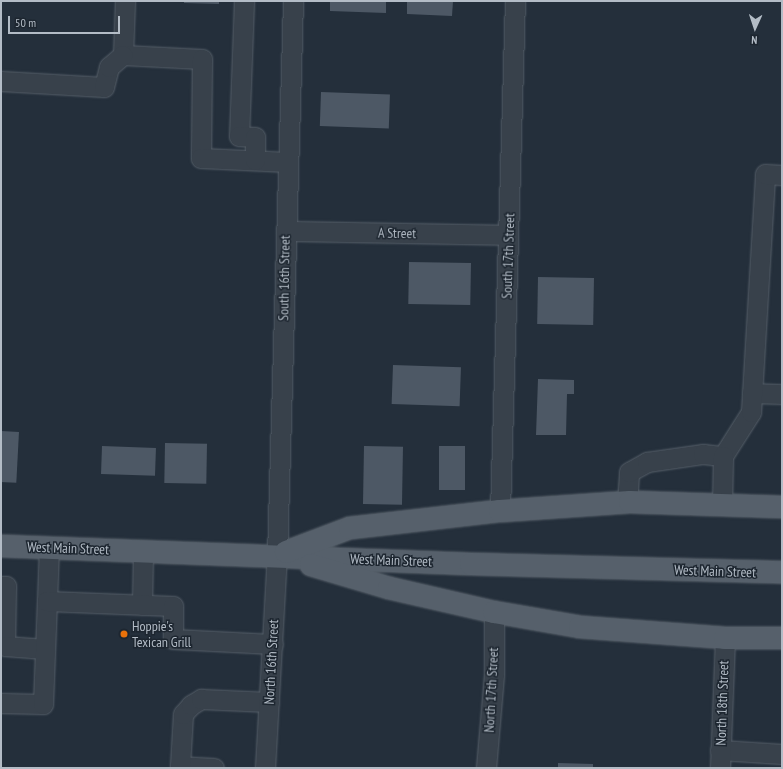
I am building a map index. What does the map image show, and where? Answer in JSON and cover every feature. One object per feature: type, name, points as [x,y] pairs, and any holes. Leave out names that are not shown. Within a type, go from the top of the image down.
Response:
[{"type":"main road","points":[[278,556],[350,528],[500,510],[627,503],[782,507]]},
{"type":"main road","name":"West Main Street","points":[[1,546],[471,564],[782,572]]},
{"type":"main road","points":[[278,556],[389,588],[494,612],[580,627],[725,638],[782,638]]},
{"type":"street","points":[[123,55],[125,1]]},
{"type":"street","points":[[244,1],[239,136],[255,137],[255,160]]},
{"type":"street","name":"South 16th Street","points":[[278,556],[293,1]]},
{"type":"street","name":"South 17th Street","points":[[500,510],[515,1]]},
{"type":"street","points":[[1,81],[104,87],[109,67],[123,55],[202,59],[201,158],[288,162]]},
{"type":"street","points":[[722,505],[723,456],[751,412],[765,174],[782,175]]},
{"type":"street","name":"A Street","points":[[286,231],[508,235]]},
{"type":"street","points":[[752,393],[782,394]]},
{"type":"street","points":[[627,503],[630,472],[647,462],[703,454],[723,456]]},
{"type":"street","points":[[1,703],[43,704],[49,547]]},
{"type":"street","points":[[142,605],[143,551]]},
{"type":"street","name":"North 16th Street","points":[[266,768],[278,556]]},
{"type":"street","points":[[1,586],[6,586],[5,646],[45,649]]},
{"type":"street","points":[[47,601],[173,606],[173,639],[273,644]]},
{"type":"street","name":"North 17th Street","points":[[486,768],[494,674],[494,612]]},
{"type":"street","name":"North 18th Street","points":[[720,759],[725,638]]},
{"type":"street","points":[[214,768],[180,766],[183,714],[201,699],[269,702]]},
{"type":"street","points":[[720,759],[782,754]]},
{"type":"building","points":[[184,1],[219,1],[219,4],[184,3]]},
{"type":"building","points":[[330,1],[386,1],[386,13],[330,11]]},
{"type":"building","points":[[407,1],[453,1],[452,16],[407,14]]},
{"type":"building","points":[[321,92],[390,94],[389,128],[320,126]]},
{"type":"building","points":[[409,262],[471,263],[470,305],[408,304]]},
{"type":"building","points":[[538,277],[594,278],[593,325],[537,324]]},
{"type":"building","points":[[393,365],[461,367],[460,406],[392,404]]},
{"type":"building","points":[[538,379],[574,380],[574,394],[567,394],[566,435],[536,435]]},
{"type":"building","points":[[1,431],[19,432],[16,483],[1,482]]},
{"type":"building","points":[[165,443],[207,444],[206,484],[164,483]]},
{"type":"building","points":[[102,446],[156,448],[155,476],[101,474]]},
{"type":"building","points":[[364,446],[403,447],[402,505],[363,504]]},
{"type":"building","points":[[439,446],[465,446],[465,490],[439,490]]},
{"type":"building","points":[[558,763],[593,764],[593,768],[558,768]]},
{"type":"place","name":"Hoppie's Texican Grill","points":[[124,634]]}]
